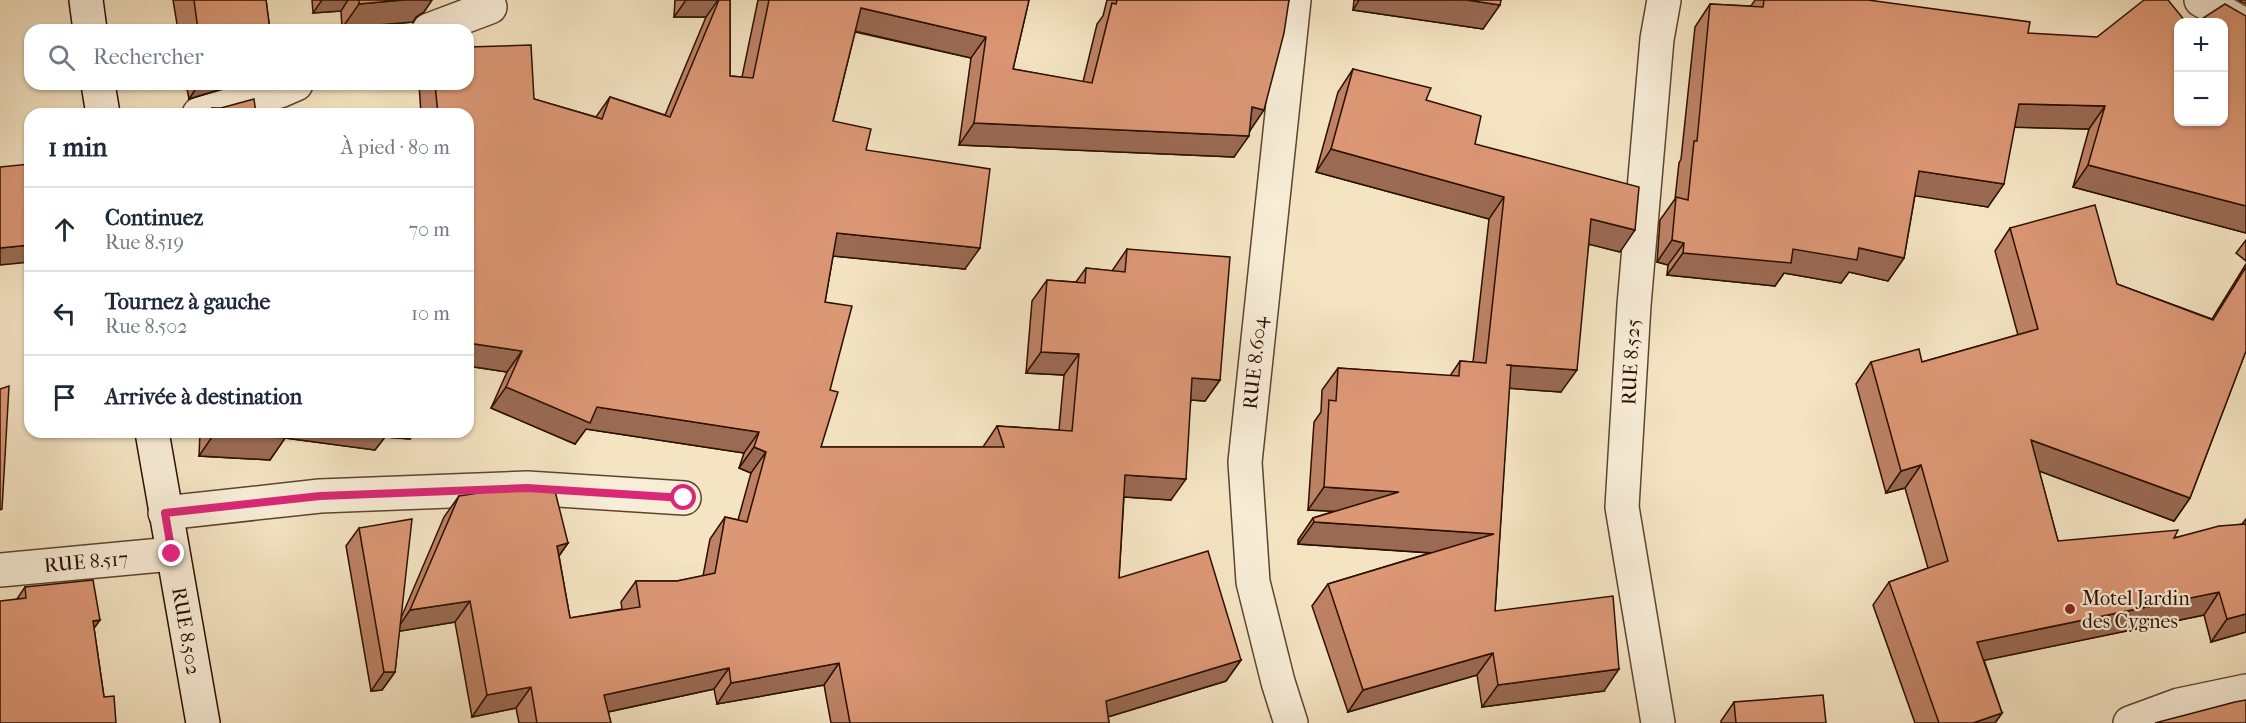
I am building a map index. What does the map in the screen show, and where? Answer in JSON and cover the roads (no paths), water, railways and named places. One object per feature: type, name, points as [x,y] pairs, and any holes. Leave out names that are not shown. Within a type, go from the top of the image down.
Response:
[{"type":"street","points":[[86,0],[89,24]]},
{"type":"street","name":"RUE 8.604","points":[[1291,723],[1252,582],[1245,462],[1294,0]]},
{"type":"street","name":"RUE 8.525","points":[[1659,723],[1622,507],[1634,305],[1657,39],[1664,0]]},
{"type":"street","points":[[2201,0],[2246,26]]},
{"type":"street","points":[[446,24],[490,8]]},
{"type":"street","points":[[99,90],[102,108]]},
{"type":"street","points":[[220,108],[282,90]]},
{"type":"street","name":"RUE 8.502","points":[[153,438],[203,723]]},
{"type":"street","points":[[165,513],[320,496],[515,489],[684,498]]},
{"type":"street","name":"RUE 8.517","points":[[0,570],[172,554]]},
{"type":"street","points":[[2130,723],[2179,705],[2246,691]]},
{"type":"place","name":"Motel Jardin des Cygnes","points":[[2070,609]]}]
